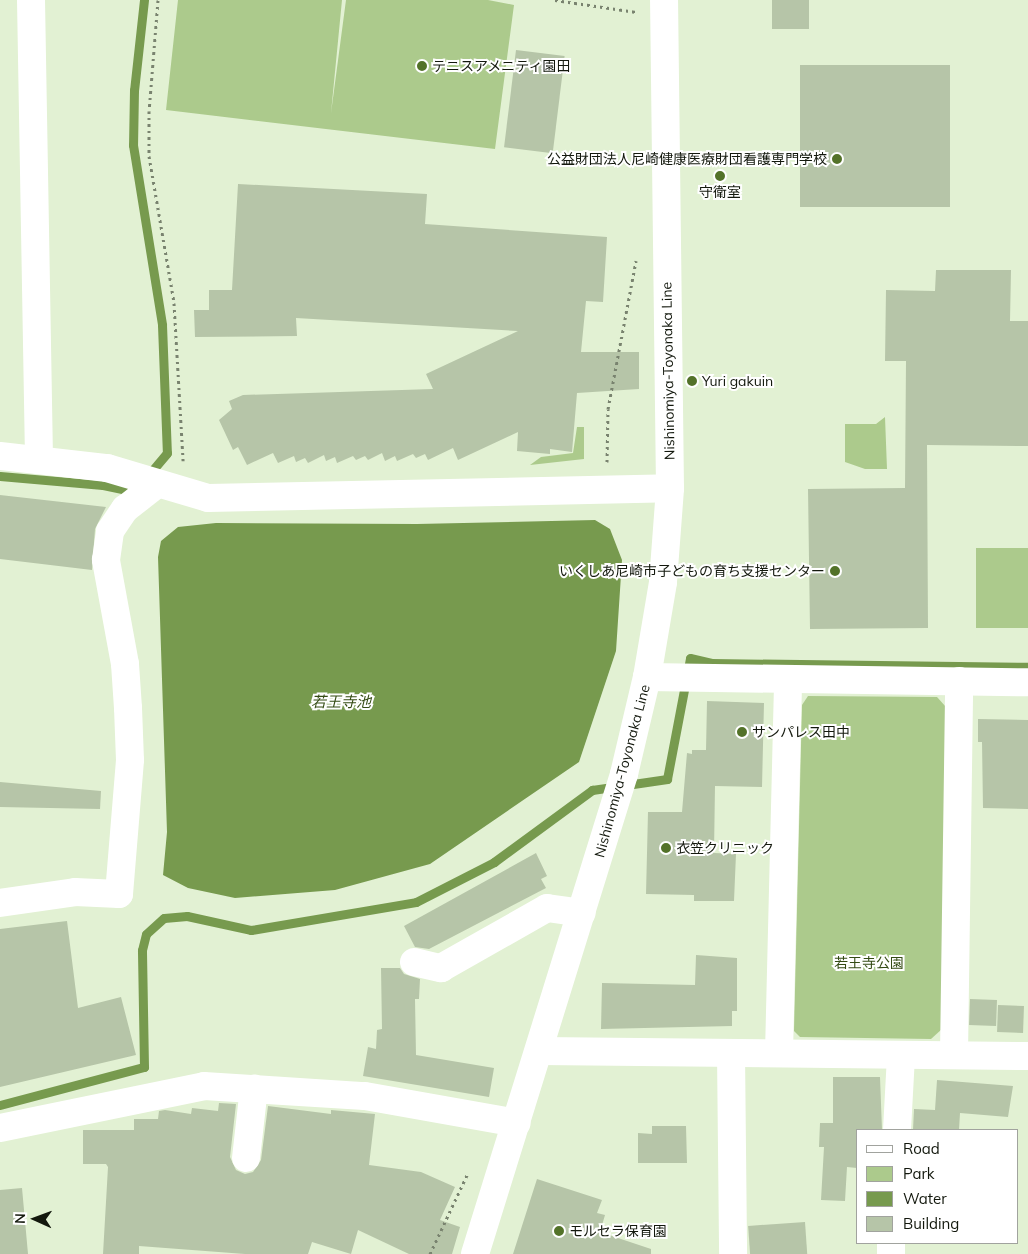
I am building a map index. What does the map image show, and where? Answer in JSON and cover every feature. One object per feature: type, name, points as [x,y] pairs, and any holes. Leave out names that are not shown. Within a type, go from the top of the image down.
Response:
[{"type":"street","points":[[31,0],[39,459]]},
{"type":"street","name":"Nishinomiya-Toyonaka Line","points":[[474,1254],[540,1051],[621,784],[647,677],[663,582],[670,488],[664,6]]},
{"type":"street","points":[[0,456],[107,468],[167,488],[208,498],[670,488]]},
{"type":"street","points":[[0,903],[75,892],[119,894],[130,760],[128,708],[125,664],[106,560],[110,531],[125,509],[167,488]]},
{"type":"street","points":[[647,677],[1028,682]]},
{"type":"street","points":[[779,1053],[788,679]]},
{"type":"street","points":[[954,1055],[959,681]]},
{"type":"street","points":[[414,962],[441,968],[547,908],[582,913]]},
{"type":"street","points":[[540,1051],[1028,1056]]},
{"type":"street","points":[[731,1053],[733,1254]]},
{"type":"street","points":[[897,1129],[901,1056]]},
{"type":"street","points":[[0,1128],[175,1090],[204,1086],[365,1096],[516,1123]]},
{"type":"street","points":[[246,1158],[254,1088]]},
{"type":"path","points":[[158,0],[149,111],[149,156],[174,303],[184,450],[167,488]]},
{"type":"path","points":[[555,0],[624,11],[664,6]]},
{"type":"path","points":[[606,490],[608,409],[638,253]]},
{"type":"path","points":[[430,1254],[471,1166]]},
{"type":"green space","points":[[178,0],[342,0],[331,113],[346,0],[488,0],[514,5],[495,149],[166,110]]},
{"type":"green space","points":[[885,417],[887,469],[865,469],[845,462],[845,424],[876,424]]},
{"type":"green space","points":[[577,427],[584,427],[584,459],[530,465],[541,457],[573,453]]},
{"type":"green space","points":[[976,548],[1028,548],[1028,628],[976,628]]},
{"type":"green space","name":"若王寺公園","points":[[808,696],[937,697],[946,707],[942,1029],[931,1039],[800,1037],[794,1031],[802,705]]},
{"type":"water","name":"若王寺池","points":[[595,520],[610,529],[622,560],[616,651],[579,762],[430,864],[335,890],[235,898],[188,888],[163,875],[167,832],[158,557],[161,541],[178,527],[216,523],[417,524]]},
{"type":"building","points":[[772,0],[809,0],[809,29],[772,29]]},
{"type":"building","points":[[516,50],[565,56],[553,153],[504,147]]},
{"type":"building","points":[[800,65],[950,65],[950,207],[800,207]]},
{"type":"building","points":[[238,184],[427,194],[425,224],[607,237],[603,302],[586,301],[581,352],[639,352],[639,389],[577,393],[572,452],[550,449],[550,454],[517,451],[518,432],[458,460],[453,448],[428,460],[425,454],[416,458],[413,454],[397,461],[395,456],[385,461],[382,453],[368,460],[365,456],[356,460],[353,456],[337,463],[335,457],[326,461],[324,455],[308,463],[305,458],[296,462],[294,456],[278,463],[273,453],[247,465],[238,447],[233,450],[219,420],[232,409],[229,401],[243,395],[433,389],[426,374],[518,331],[296,318],[297,336],[195,337],[194,310],[209,310],[209,290],[232,290]]},
{"type":"building","points":[[936,270],[1011,270],[1010,321],[1028,321],[1028,446],[927,445],[928,628],[810,629],[808,489],[905,488],[906,361],[885,361],[886,290],[935,291]]},
{"type":"building","points":[[0,495],[106,507],[95,529],[92,570],[0,559]]},
{"type":"building","points":[[707,701],[764,703],[762,787],[715,786],[714,853],[736,854],[734,901],[694,901],[694,895],[646,894],[648,812],[682,812],[687,753],[692,754],[692,750],[706,750]]},
{"type":"building","points":[[978,719],[1028,720],[1028,809],[983,808],[982,742],[978,742]]},
{"type":"building","points":[[0,782],[101,791],[100,809],[0,807]]},
{"type":"building","points":[[536,853],[547,876],[541,879],[546,888],[429,949],[415,947],[404,926]]},
{"type":"building","points":[[67,921],[78,1008],[121,997],[136,1055],[0,1087],[0,929]]},
{"type":"building","points":[[696,955],[737,958],[737,1011],[732,1011],[732,1026],[601,1029],[602,983],[695,985]]},
{"type":"building","points":[[381,968],[400,968],[404,974],[420,979],[419,999],[415,999],[416,1055],[494,1068],[489,1097],[363,1076],[368,1047],[376,1049],[377,1030],[382,1029]]},
{"type":"building","points":[[970,999],[997,1000],[996,1026],[969,1025]]},
{"type":"building","points":[[998,1005],[1024,1006],[1023,1033],[997,1032]]},
{"type":"building","points":[[833,1077],[880,1077],[882,1129],[856,1129],[856,1168],[847,1167],[845,1201],[821,1200],[824,1147],[819,1147],[820,1123],[833,1123]]},
{"type":"building","points":[[937,1080],[1013,1086],[1008,1117],[960,1113],[959,1129],[913,1129],[914,1109],[935,1110]]},
{"type":"building","points":[[219,1103],[236,1104],[230,1157],[236,1170],[245,1174],[253,1172],[261,1160],[268,1106],[331,1114],[331,1110],[375,1114],[369,1165],[421,1172],[455,1187],[440,1220],[460,1227],[452,1254],[409,1254],[358,1230],[351,1254],[312,1242],[308,1254],[245,1254],[139,1246],[139,1254],[103,1254],[108,1167],[106,1164],[83,1164],[83,1130],[134,1130],[134,1119],[158,1119],[159,1111],[165,1110],[191,1114],[192,1108],[218,1111]]},
{"type":"building","points":[[652,1126],[686,1126],[687,1163],[638,1163],[638,1133],[652,1134]]},
{"type":"building","points":[[537,1179],[602,1200],[597,1213],[605,1215],[600,1232],[651,1249],[651,1254],[513,1254]]},
{"type":"building","points":[[22,1188],[28,1254],[0,1254],[0,1190]]},
{"type":"building","points":[[805,1222],[807,1254],[750,1254],[748,1226]]},
{"type":"waterway","points":[[144,0],[134,90],[133,145],[162,325],[167,453],[148,476]]},
{"type":"waterway","points":[[0,476],[103,485],[135,492]]},
{"type":"waterway","points":[[0,1105],[144,1067],[142,950],[146,934],[164,918],[187,916],[251,930],[416,902],[494,862],[592,790],[667,779],[690,658],[711,663],[1028,667]]},
{"type":"place","name":"テニスアメニティ園田","points":[[422,66]]},
{"type":"place","name":"公益財団法人尼崎健康医療財団看護専門学校","points":[[837,159]]},
{"type":"place","name":"守衛室","points":[[720,176]]},
{"type":"place","name":"Yuri gakuin","points":[[692,381]]},
{"type":"place","name":"いくしあ尼崎市子どもの育ち支援センター","points":[[835,571]]},
{"type":"place","name":"サンパレス田中","points":[[742,732]]},
{"type":"place","name":"衣笠クリニック","points":[[666,848]]},
{"type":"place","name":"モルセラ保育園","points":[[559,1231]]}]
